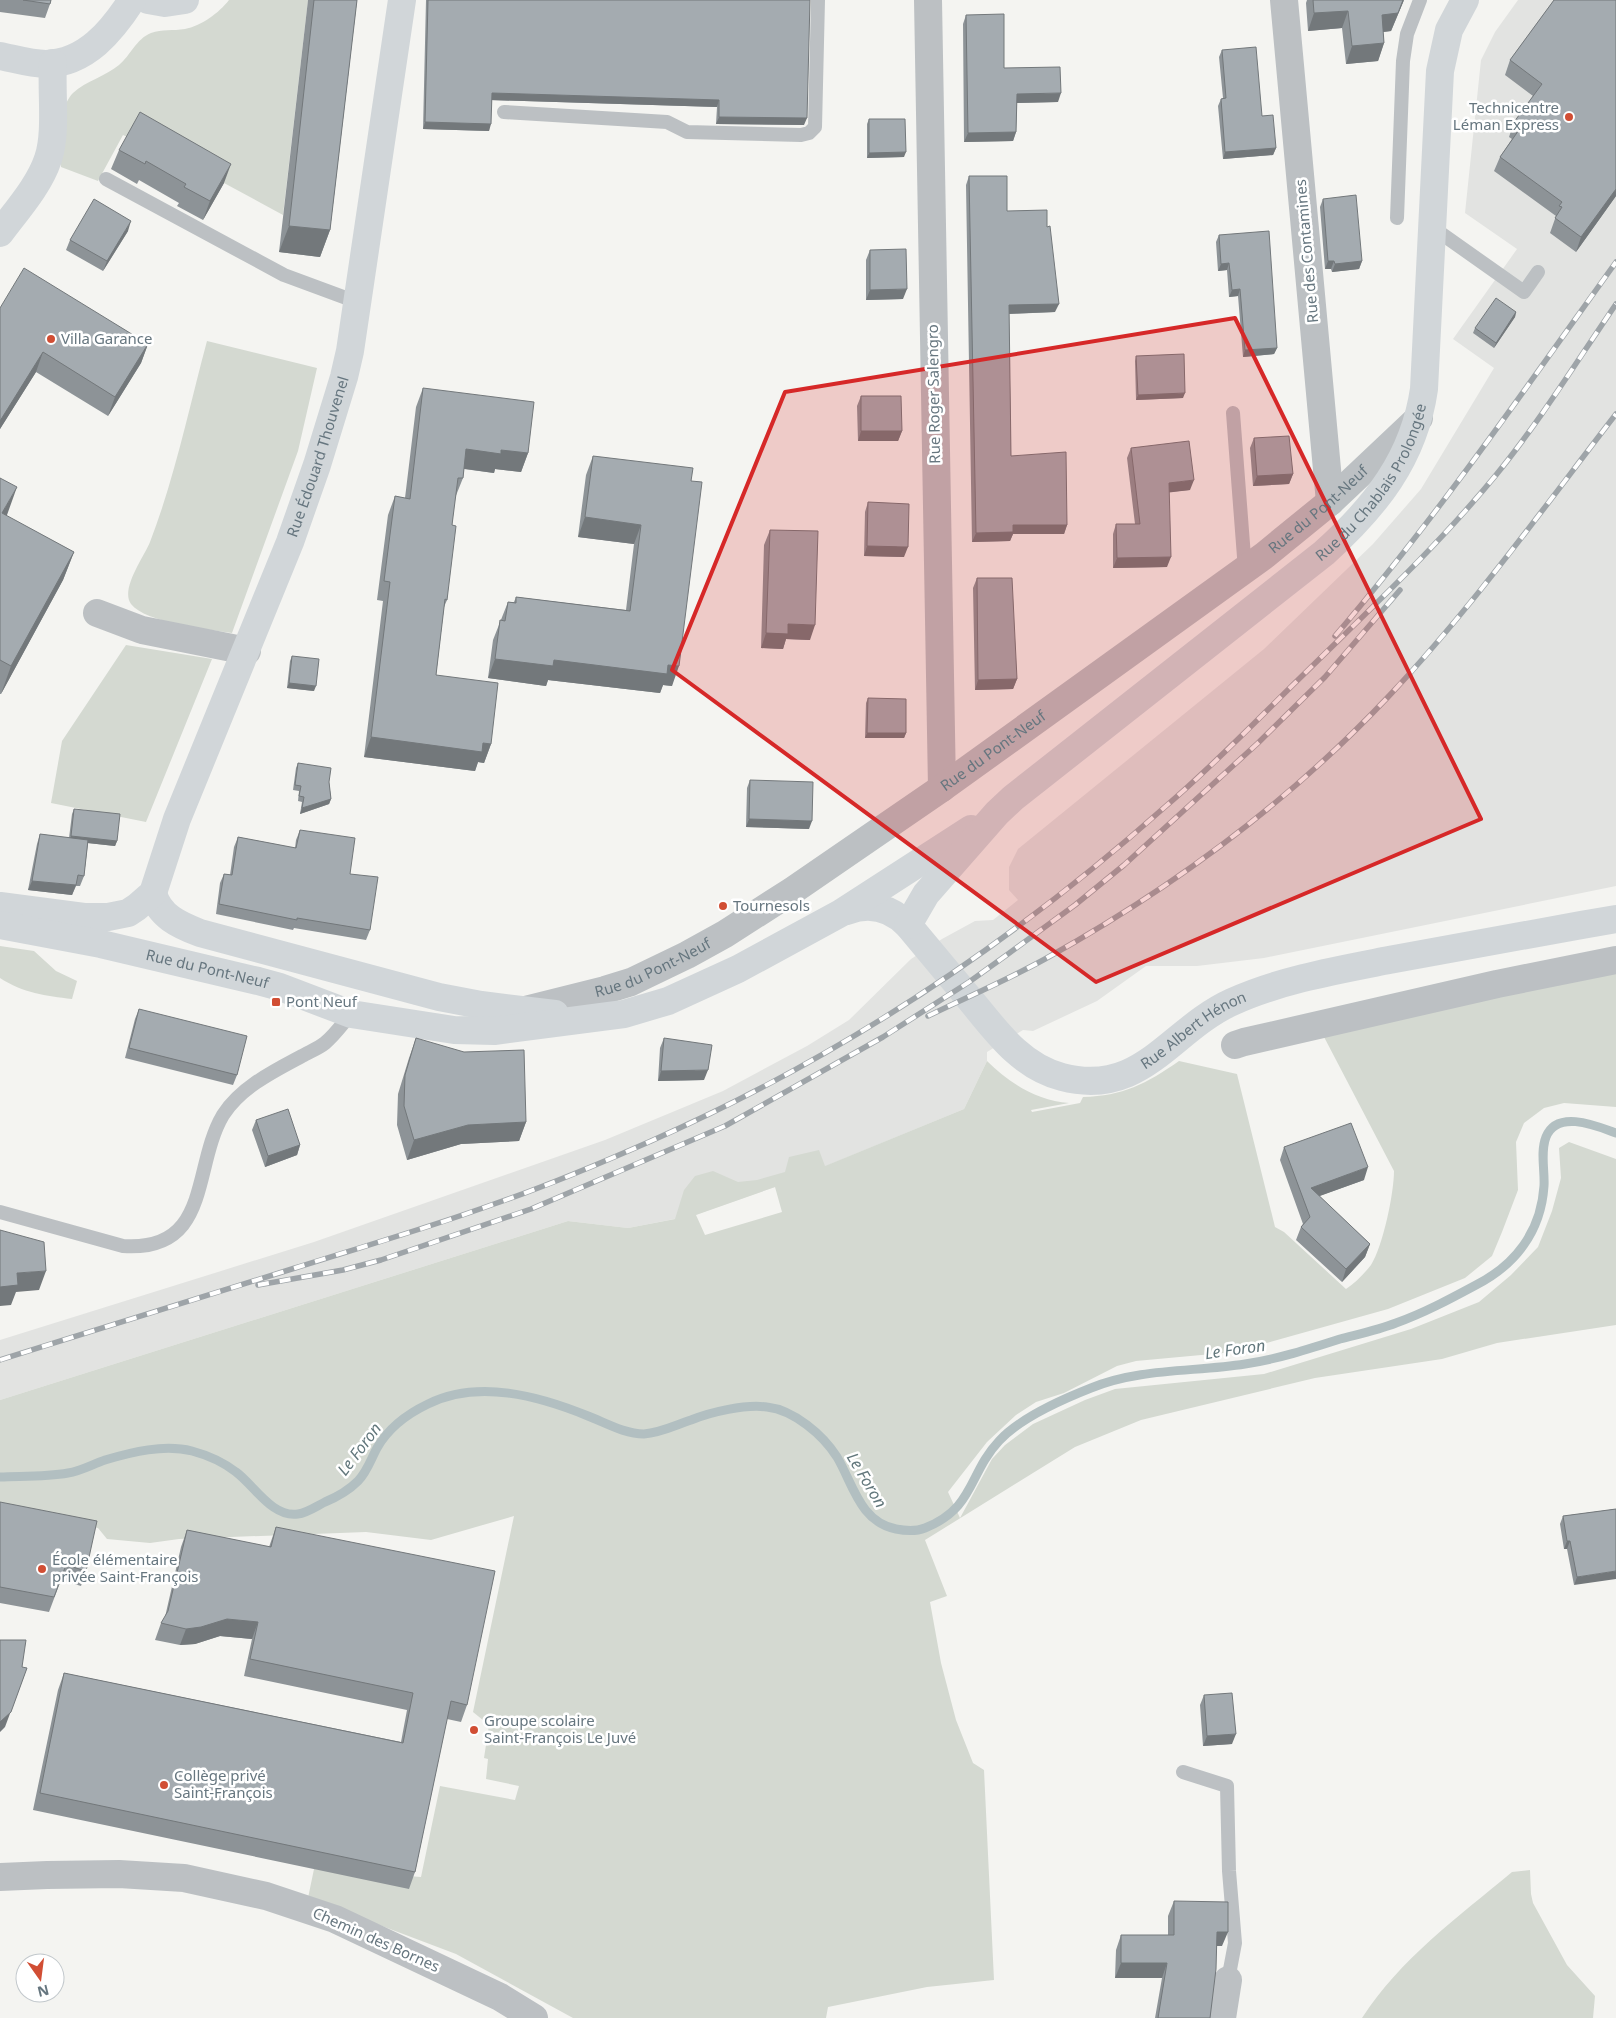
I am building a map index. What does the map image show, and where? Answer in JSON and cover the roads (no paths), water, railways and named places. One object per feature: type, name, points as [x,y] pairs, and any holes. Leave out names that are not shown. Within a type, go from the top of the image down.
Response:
[{"type":"street","points":[[0,56],[40,64],[73,58],[91,48],[106,35],[132,0]]},
{"type":"street","points":[[148,0],[165,3],[185,0]]},
{"type":"street","name":"Rue Édouard Thouvenel","points":[[153,893],[177,819],[290,542],[318,465],[344,376],[357,302],[402,0]]},
{"type":"street","name":"Rue Roger Salengro","points":[[928,0],[942,788]]},
{"type":"street","name":"Rue des Contamines","points":[[1284,0],[1330,502]]},
{"type":"street","name":"Rue du Chablais Prolongée","points":[[841,913],[997,813],[1060,760],[1308,566],[1340,538],[1371,506],[1400,466],[1419,418],[1424,389],[1440,71],[1450,30],[1465,0]]},
{"type":"street","points":[[0,233],[30,194],[49,158],[52,138],[53,63]]},
{"type":"street","name":"Rue du Pont-Neuf","points":[[525,1010],[606,990],[630,982],[687,955],[765,909],[942,788],[1245,570],[1330,502],[1419,418]]},
{"type":"street","points":[[97,613],[142,630],[247,651]]},
{"type":"street","name":"Rue du Chablais Prolongée","points":[[908,926],[926,894],[997,813]]},
{"type":"street","points":[[0,906],[108,917],[128,912],[145,901],[153,893]]},
{"type":"street","name":"Rue du Pont-Neuf","points":[[153,893],[155,902],[160,909],[167,916],[187,928],[439,997],[592,1019]]},
{"type":"street","name":"Rue Albert Hénon","points":[[841,913],[854,908],[876,907],[890,912],[908,926],[1004,1040],[1022,1057],[1055,1075],[1091,1081],[1136,1071],[1200,1022],[1223,1007],[1260,991],[1323,974],[1379,962],[1616,919]]},
{"type":"street","name":"Rue du Pont-Neuf","points":[[0,925],[101,944],[258,981],[288,990],[351,1014],[475,1031],[503,1031],[624,1014],[668,1001],[738,969],[841,913]]},
{"type":"street","points":[[1236,1045],[1370,1013],[1616,960]]},
{"type":"street","points":[[351,1014],[367,1004],[365,976]]},
{"type":"street","name":"Chemin des Bornes","points":[[0,1877],[119,1874],[184,1878],[266,1896],[335,1919],[500,1997],[534,2018]]},
{"type":"street","points":[[1222,2018],[1228,1980]]},
{"type":"lane","points":[[504,112],[667,122],[687,132],[801,135],[809,133],[815,127],[818,0]]},
{"type":"lane","points":[[1397,218],[1404,51],[1406,34],[1420,0]]},
{"type":"lane","points":[[106,179],[284,275],[357,302]]},
{"type":"lane","points":[[1432,227],[1524,292],[1538,272]]},
{"type":"lane","points":[[1233,413],[1245,570]]},
{"type":"lane","points":[[0,1212],[124,1246],[139,1247],[162,1241],[178,1229],[190,1215],[196,1202],[207,1154],[217,1126],[234,1101],[258,1080],[325,1043],[351,1014]]},
{"type":"lane","points":[[1183,1772],[1228,1786],[1229,1871],[1234,1943],[1228,1980]]},
{"type":"waterway","name":"Le Foron","points":[[0,1477],[43,1476],[68,1473],[105,1460],[137,1452],[170,1448],[181,1449],[209,1457],[231,1468],[272,1506],[289,1514],[298,1514],[312,1509],[350,1488],[364,1474],[377,1448],[393,1427],[420,1408],[447,1397],[467,1393],[488,1392],[529,1397],[549,1402],[637,1434],[662,1430],[718,1412],[758,1406],[777,1409],[787,1413],[816,1432],[837,1457],[859,1500],[874,1519],[896,1529],[918,1530],[941,1520],[953,1511],[969,1489],[989,1453],[1008,1433],[1030,1417],[1068,1398],[1091,1388],[1128,1377],[1226,1367],[1293,1353],[1396,1323],[1447,1301],[1476,1285],[1503,1268],[1514,1257],[1524,1245],[1538,1218],[1544,1186],[1543,1149],[1546,1137],[1551,1129],[1559,1124],[1578,1122],[1616,1133]]},
{"type":"railway","points":[[1335,636],[1445,499],[1616,262]]},
{"type":"railway","points":[[0,1360],[469,1213],[553,1182],[651,1141],[721,1108],[789,1073],[856,1035],[921,994],[1047,904],[1166,806],[1219,758],[1378,602],[1426,553],[1496,475],[1543,412],[1616,304]]},
{"type":"railway","points":[[928,1016],[1045,959],[1092,932],[1183,873],[1269,808],[1350,736],[1419,664],[1477,594],[1616,414]]},
{"type":"railway","points":[[258,1285],[343,1270],[381,1260],[531,1209],[725,1126],[883,1037],[969,982],[1075,905],[1124,865],[1258,743],[1325,677],[1400,590]]},
{"type":"place","name":"Technicentre Léman Express","points":[[1569,117]]},
{"type":"place","name":"Villa Garance","points":[[51,339]]},
{"type":"place","name":"Tournesols","points":[[723,906]]},
{"type":"place","name":"Pont Neuf","points":[[276,1002]]},
{"type":"place","name":"École élémentaire privée Saint-François","points":[[42,1569]]},
{"type":"place","name":"Groupe scolaire Saint-François Le Juvé","points":[[474,1730]]},
{"type":"place","name":"Collège privé Saint-François","points":[[164,1785]]}]
